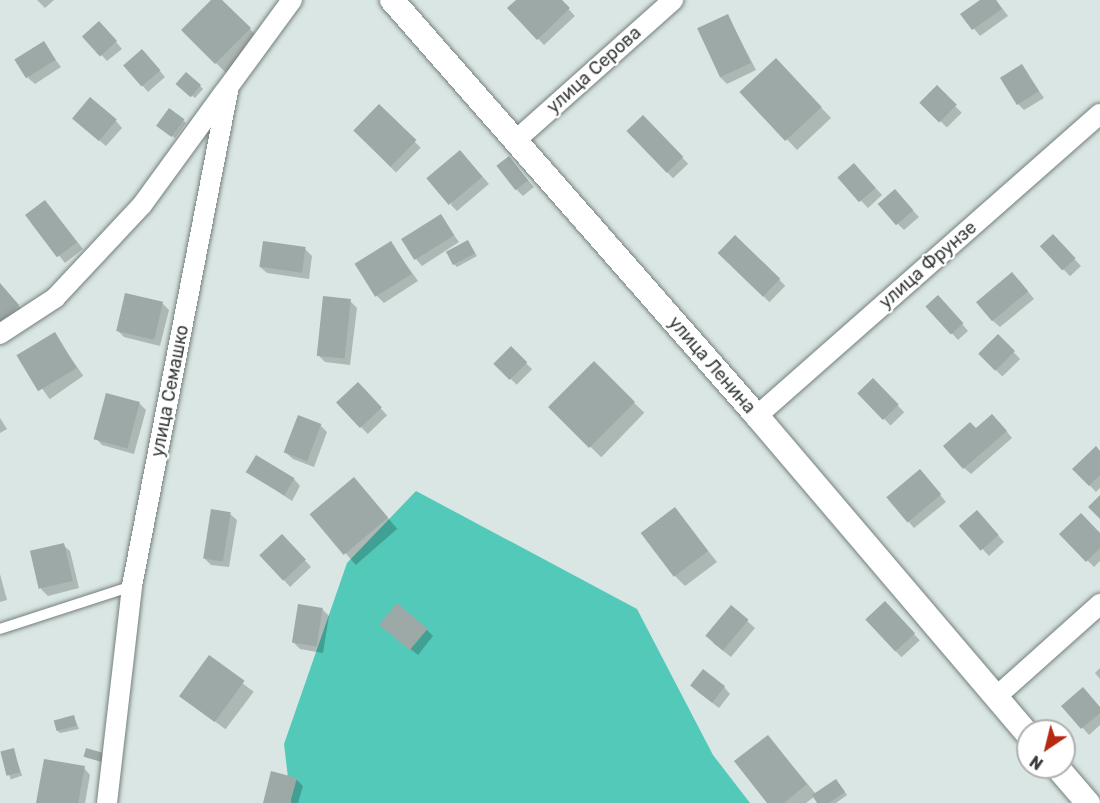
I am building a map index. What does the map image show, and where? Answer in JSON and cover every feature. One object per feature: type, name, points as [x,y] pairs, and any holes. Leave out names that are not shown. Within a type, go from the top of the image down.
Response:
[{"type":"street","name":"улица Семашко","points":[[107,803],[132,586],[229,86],[292,0]]},
{"type":"street","name":"улица Ленина","points":[[392,0],[757,416],[1016,720]]},
{"type":"street","name":"улица Серова","points":[[515,141],[673,0]]},
{"type":"street","points":[[0,334],[55,298],[142,205],[229,86]]},
{"type":"street","name":"улица Фрунзе","points":[[757,416],[1100,114]]},
{"type":"street","points":[[996,697],[1100,604]]},
{"type":"street","points":[[1067,779],[1088,803]]},
{"type":"lane","points":[[0,629],[132,586]]},
{"type":"green space","points":[[416,491],[637,609],[713,755],[750,803],[291,803],[284,744],[347,563]]},
{"type":"building","points":[[211,0],[222,0],[251,28],[215,64],[181,30]]},
{"type":"building","points":[[516,0],[562,0],[570,8],[537,40],[507,8]]},
{"type":"building","points":[[980,0],[996,0],[1002,9],[972,30],[960,14]]},
{"type":"building","points":[[728,14],[751,63],[720,77],[697,28]]},
{"type":"building","points":[[99,21],[117,41],[100,56],[82,36]]},
{"type":"building","points":[[44,41],[56,60],[26,78],[14,60]]},
{"type":"building","points":[[142,49],[160,70],[142,87],[123,65]]},
{"type":"building","points":[[776,58],[822,107],[785,141],[739,92]]},
{"type":"building","points":[[1022,64],[1039,91],[1017,105],[1000,78]]},
{"type":"building","points":[[186,72],[201,85],[191,97],[176,84]]},
{"type":"building","points":[[937,85],[957,105],[939,122],[919,103]]},
{"type":"building","points":[[90,97],[117,119],[99,141],[72,118]]},
{"type":"building","points":[[379,104],[416,140],[391,167],[353,131]]},
{"type":"building","points":[[169,108],[184,119],[171,137],[156,126]]},
{"type":"building","points":[[643,115],[683,157],[667,173],[626,131]]},
{"type":"building","points":[[460,150],[482,177],[449,205],[426,178]]},
{"type":"building","points":[[509,156],[528,180],[515,190],[496,166]]},
{"type":"building","points":[[854,163],[876,188],[859,202],[837,177]]},
{"type":"building","points":[[895,189],[913,210],[896,225],[878,204]]},
{"type":"building","points":[[45,200],[77,242],[57,257],[25,215]]},
{"type":"building","points":[[441,214],[454,235],[414,260],[401,239]]},
{"type":"building","points":[[1053,234],[1076,258],[1062,270],[1040,246]]},
{"type":"building","points":[[735,235],[780,279],[763,297],[718,253]]},
{"type":"building","points":[[468,240],[475,253],[453,265],[446,252]]},
{"type":"building","points":[[263,241],[306,247],[302,273],[259,267]]},
{"type":"building","points":[[391,241],[412,274],[375,297],[355,264]]},
{"type":"building","points":[[1012,272],[1028,291],[992,321],[976,302]]},
{"type":"building","points":[[0,283],[19,305],[0,322]]},
{"type":"building","points":[[125,293],[163,302],[154,340],[116,331]]},
{"type":"building","points":[[938,295],[963,323],[951,335],[925,306]]},
{"type":"building","points":[[323,296],[351,299],[345,359],[317,356]]},
{"type":"building","points":[[55,332],[77,368],[38,391],[16,355]]},
{"type":"building","points":[[998,334],[1015,351],[995,371],[978,354]]},
{"type":"building","points":[[511,346],[527,362],[510,380],[493,364]]},
{"type":"building","points":[[594,361],[635,402],[589,448],[548,407]]},
{"type":"building","points":[[873,378],[899,405],[883,420],[857,393]]},
{"type":"building","points":[[358,382],[382,408],[360,428],[336,402]]},
{"type":"building","points":[[106,393],[140,402],[127,448],[94,439]]},
{"type":"building","points":[[992,414],[1007,431],[963,469],[943,446],[970,422],[976,428]]},
{"type":"building","points":[[298,415],[321,424],[307,461],[284,452]]},
{"type":"building","points":[[1096,446],[1100,451],[1100,475],[1089,486],[1072,469]]},
{"type":"building","points":[[256,455],[295,478],[284,495],[246,472]]},
{"type":"building","points":[[920,469],[941,494],[908,523],[886,497]]},
{"type":"building","points":[[354,477],[388,518],[344,555],[310,514]]},
{"type":"building","points":[[1100,495],[1100,519],[1088,507]]},
{"type":"building","points":[[675,507],[708,551],[674,577],[641,533]]},
{"type":"building","points":[[211,509],[231,512],[223,562],[203,558]]},
{"type":"building","points":[[977,510],[999,535],[981,551],[959,526]]},
{"type":"building","points":[[1081,513],[1100,533],[1100,548],[1086,562],[1059,534]]},
{"type":"building","points":[[282,534],[306,560],[283,581],[259,555]]},
{"type":"building","points":[[64,543],[73,581],[39,589],[30,551]]},
{"type":"building","points":[[885,601],[915,633],[895,652],[865,619]]},
{"type":"building","points":[[397,603],[428,629],[410,650],[379,624]]},
{"type":"building","points":[[298,604],[323,608],[317,646],[292,643]]},
{"type":"building","points":[[731,605],[749,620],[723,650],[705,636]]},
{"type":"building","points":[[209,655],[245,681],[215,722],[179,696]]},
{"type":"building","points":[[703,669],[725,686],[712,703],[690,686]]},
{"type":"building","points":[[1083,687],[1100,707],[1100,713],[1081,729],[1076,723],[1076,719],[1072,719],[1061,706]]},
{"type":"building","points":[[74,715],[77,726],[57,731],[54,720]]},
{"type":"building","points":[[768,735],[807,784],[784,803],[767,803],[734,761]]},
{"type":"building","points":[[14,748],[20,772],[6,776],[0,751]]},
{"type":"building","points":[[86,748],[104,753],[102,762],[84,757]]},
{"type":"building","points":[[44,759],[85,766],[78,803],[36,803]]},
{"type":"building","points":[[271,771],[297,778],[290,803],[263,803]]},
{"type":"building","points":[[836,779],[845,792],[829,803],[817,803],[812,795]]}]
